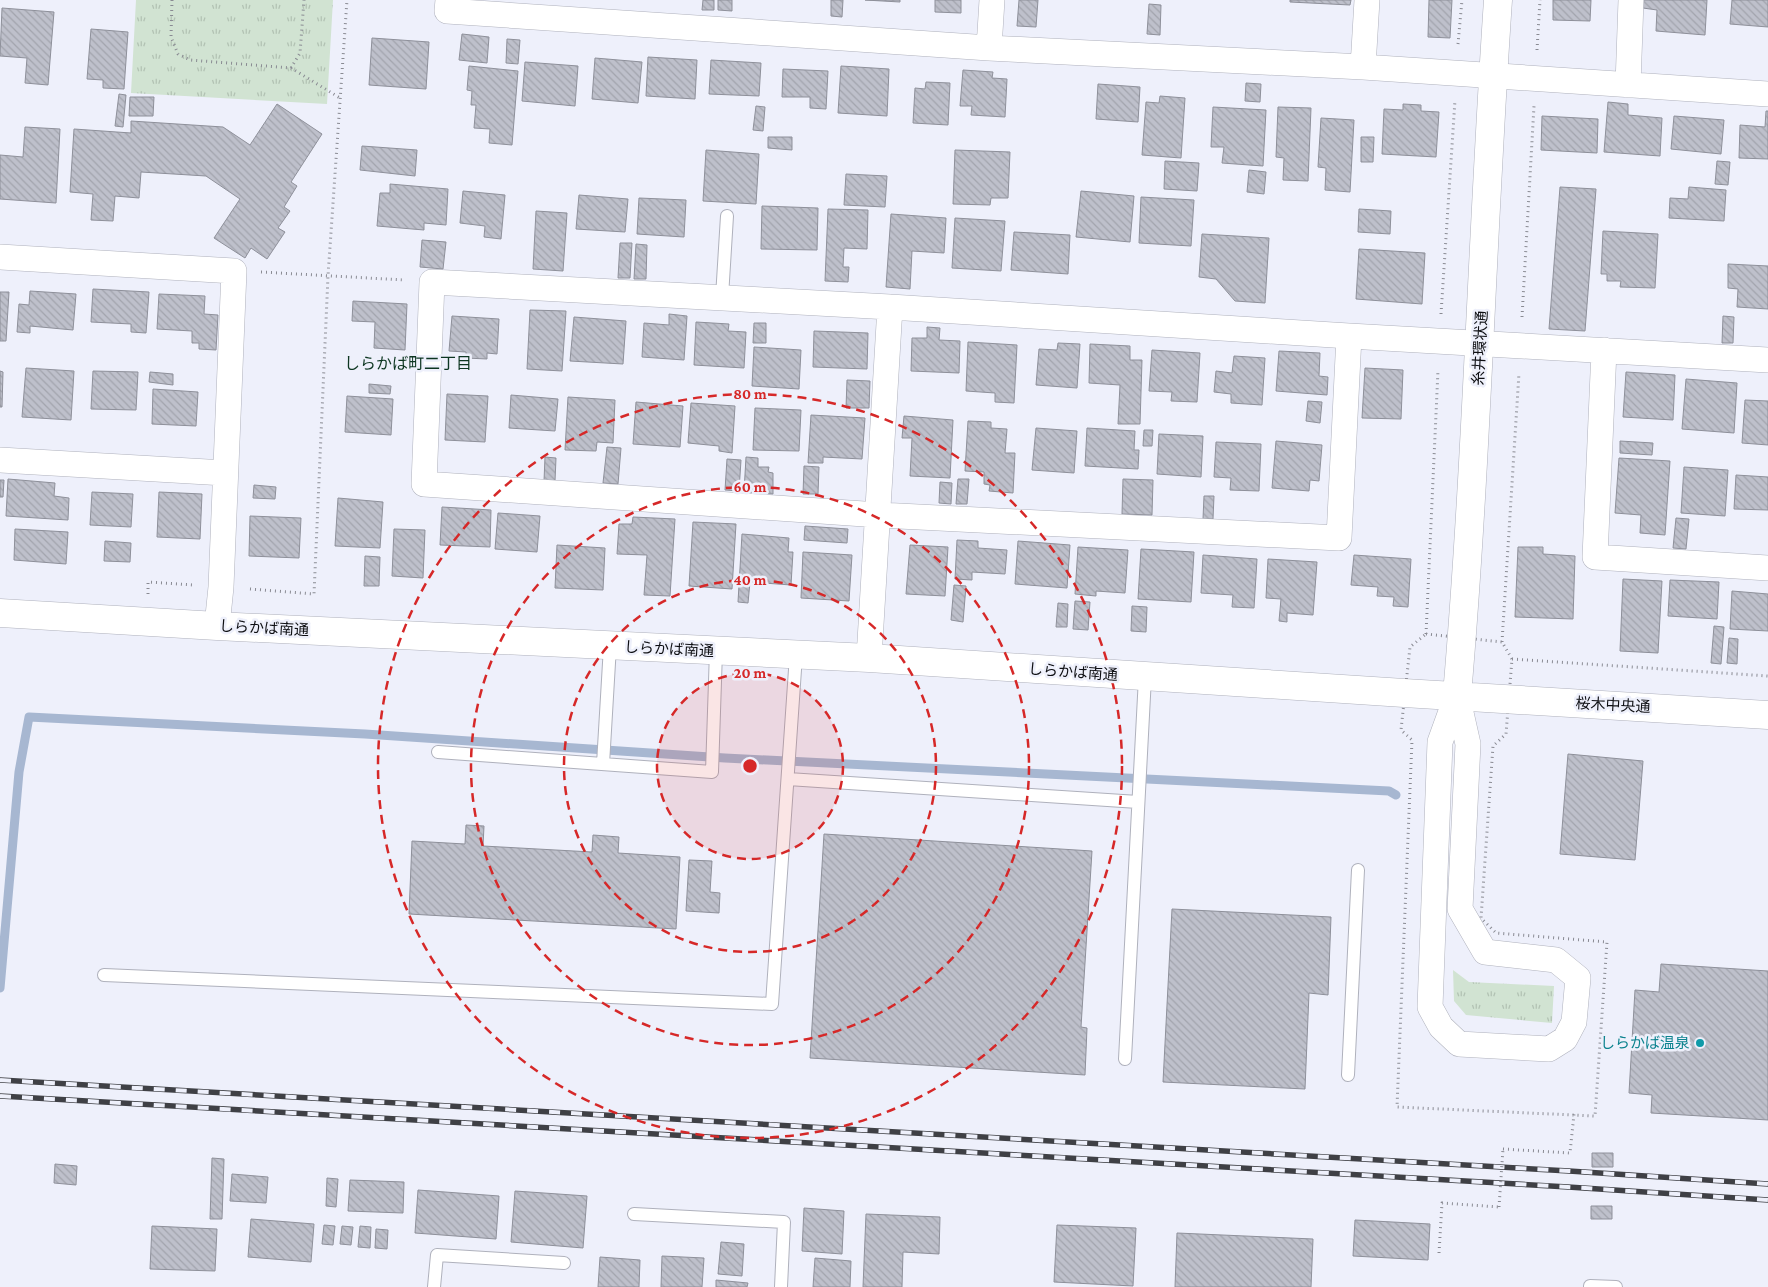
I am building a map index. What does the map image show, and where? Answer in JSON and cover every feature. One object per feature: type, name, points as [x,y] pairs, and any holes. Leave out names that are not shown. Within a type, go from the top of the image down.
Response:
[{"type":"street","points":[[448,0],[447,11],[989,48],[1363,67],[1768,94]]},
{"type":"street","points":[[989,48],[992,0]]},
{"type":"street","points":[[1363,67],[1367,0]]},
{"type":"street","name":"糸井環状通","points":[[1457,695],[1480,343],[1498,0]]},
{"type":"street","points":[[1628,85],[1631,0]]},
{"type":"street","points":[[0,256],[234,271],[217,626]]},
{"type":"street","points":[[1349,336],[1339,538],[879,515],[424,484],[432,282],[722,297],[1768,360]]},
{"type":"street","points":[[869,658],[890,307]]},
{"type":"street","points":[[1604,350],[1595,557],[1768,568]]},
{"type":"street","points":[[0,460],[225,473]]},
{"type":"street","name":"しらかば南通","points":[[0,613],[217,626],[869,658],[1144,677],[1457,695]]},
{"type":"street","points":[[1457,695],[1468,744],[1460,909],[1485,952],[1556,960],[1578,978],[1574,1022],[1565,1039],[1549,1049],[1460,1044],[1441,1027],[1430,1007],[1440,742],[1457,695]]},
{"type":"street","name":"桜木中央通","points":[[1457,695],[1768,715]]},
{"type":"lane","points":[[722,297],[727,216]]},
{"type":"lane","points":[[603,764],[610,646]]},
{"type":"lane","points":[[438,752],[712,772],[716,651]]},
{"type":"lane","points":[[104,975],[772,1004],[796,655]]},
{"type":"lane","points":[[1125,1059],[1144,677]]},
{"type":"lane","points":[[788,779],[1138,802]]},
{"type":"lane","points":[[1348,1075],[1358,870]]},
{"type":"lane","points":[[634,1214],[784,1222],[781,1287]]},
{"type":"lane","points":[[434,1287],[437,1255],[564,1263]]},
{"type":"lane","points":[[1590,1286],[1616,1287]]},
{"type":"path","points":[[172,0],[171,37],[178,54],[190,60],[291,68],[340,98]]},
{"type":"path","points":[[291,68],[300,53],[304,0]]},
{"type":"path","points":[[148,582],[314,594],[328,276],[347,0]]},
{"type":"path","points":[[234,271],[432,282]]},
{"type":"path","points":[[1512,659],[1768,676]]},
{"type":"path","points":[[1439,1253],[1442,1204],[1499,1207],[1503,1149],[1570,1153],[1574,1114]]},
{"type":"green space","points":[[136,0],[333,0],[327,104],[131,93]]},
{"type":"green space","points":[[1453,970],[1469,982],[1554,986],[1552,1023],[1466,1015],[1454,1001]]},
{"type":"building","points":[[703,0],[714,0],[714,10],[702,10]]},
{"type":"building","points":[[718,0],[732,0],[732,11],[718,10]]},
{"type":"building","points":[[831,0],[843,0],[842,17],[831,16]]},
{"type":"building","points":[[865,0],[900,0],[900,2]]},
{"type":"building","points":[[935,0],[961,0],[961,13],[935,12]]},
{"type":"building","points":[[1019,0],[1038,0],[1036,27],[1017,26]]},
{"type":"building","points":[[1290,0],[1351,0],[1350,5],[1290,2]]},
{"type":"building","points":[[1429,0],[1452,0],[1450,38],[1428,37]]},
{"type":"building","points":[[1553,0],[1591,0],[1590,21],[1553,20]]},
{"type":"building","points":[[1643,0],[1707,0],[1705,35],[1656,31],[1657,10],[1643,8]]},
{"type":"building","points":[[1732,0],[1768,0],[1768,27],[1730,24]]},
{"type":"building","points":[[1149,4],[1161,5],[1160,35],[1147,34]]},
{"type":"building","points":[[2,8],[54,12],[48,85],[25,83],[27,58],[0,56]]},
{"type":"building","points":[[91,29],[128,32],[124,89],[103,88],[103,80],[87,79]]},
{"type":"building","points":[[462,34],[489,37],[487,63],[459,60]]},
{"type":"building","points":[[372,38],[429,42],[426,89],[369,85]]},
{"type":"building","points":[[507,39],[520,40],[518,64],[506,63]]},
{"type":"building","points":[[648,57],[697,60],[695,99],[646,96]]},
{"type":"building","points":[[595,58],[642,62],[638,103],[592,99]]},
{"type":"building","points":[[711,60],[761,63],[759,96],[709,94]]},
{"type":"building","points":[[525,62],[578,66],[575,106],[522,101]]},
{"type":"building","points":[[469,66],[518,71],[512,145],[489,143],[490,129],[474,128],[476,105],[471,105],[472,91],[467,90]]},
{"type":"building","points":[[841,66],[889,69],[887,116],[838,113]]},
{"type":"building","points":[[783,69],[828,71],[826,109],[810,108],[810,97],[782,97]]},
{"type":"building","points":[[963,70],[993,72],[992,78],[1007,79],[1005,117],[971,115],[972,106],[960,106]]},
{"type":"building","points":[[926,82],[950,83],[948,125],[913,123],[915,88],[925,89]]},
{"type":"building","points":[[1246,83],[1261,84],[1260,102],[1245,101]]},
{"type":"building","points":[[1098,84],[1140,87],[1138,122],[1096,119]]},
{"type":"building","points":[[119,94],[126,95],[123,127],[115,126]]},
{"type":"building","points":[[1160,96],[1185,98],[1181,158],[1142,155],[1146,102],[1159,103]]},
{"type":"building","points":[[130,97],[154,97],[153,116],[129,116]]},
{"type":"building","points":[[1608,102],[1628,104],[1628,115],[1662,118],[1660,156],[1604,152]]},
{"type":"building","points":[[277,104],[322,134],[291,182],[297,186],[284,207],[290,211],[278,228],[285,232],[267,259],[251,248],[245,258],[214,238],[240,199],[206,176],[141,172],[139,198],[115,196],[113,221],[91,220],[93,194],[70,192],[74,129],[131,133],[131,121],[223,127],[250,145]]},
{"type":"building","points":[[1403,104],[1421,105],[1421,111],[1439,112],[1436,157],[1382,154],[1384,109],[1403,110]]},
{"type":"building","points":[[756,106],[765,107],[763,131],[753,130]]},
{"type":"building","points":[[1213,107],[1266,110],[1263,166],[1222,163],[1224,147],[1211,147]]},
{"type":"building","points":[[1278,107],[1311,108],[1308,181],[1283,180],[1284,158],[1276,157]]},
{"type":"building","points":[[1766,111],[1768,111],[1768,159],[1739,158],[1740,125],[1765,127]]},
{"type":"building","points":[[1542,116],[1598,119],[1597,153],[1541,150]]},
{"type":"building","points":[[1674,116],[1724,120],[1721,154],[1671,149]]},
{"type":"building","points":[[1321,118],[1354,120],[1350,192],[1325,190],[1326,168],[1318,167]]},
{"type":"building","points":[[25,127],[60,129],[56,203],[0,199],[0,155],[23,157]]},
{"type":"building","points":[[768,137],[792,137],[792,150],[768,148]]},
{"type":"building","points":[[1361,137],[1374,137],[1373,162],[1361,162]]},
{"type":"building","points":[[362,146],[417,150],[415,176],[360,170]]},
{"type":"building","points":[[706,150],[759,154],[756,204],[703,201]]},
{"type":"building","points":[[955,150],[1010,152],[1008,198],[991,198],[990,205],[953,204]]},
{"type":"building","points":[[1165,161],[1199,163],[1197,191],[1164,189]]},
{"type":"building","points":[[1717,161],[1730,162],[1728,185],[1715,184]]},
{"type":"building","points":[[1249,170],[1266,172],[1264,194],[1247,192]]},
{"type":"building","points":[[846,174],[887,176],[885,207],[844,205]]},
{"type":"building","points":[[390,184],[448,189],[446,225],[424,223],[424,230],[377,226],[380,193],[390,193]]},
{"type":"building","points":[[1560,187],[1596,189],[1585,331],[1549,329]]},
{"type":"building","points":[[1689,187],[1726,190],[1724,221],[1669,218],[1670,198],[1688,199]]},
{"type":"building","points":[[463,191],[505,195],[501,239],[484,237],[485,226],[460,223]]},
{"type":"building","points":[[1081,191],[1134,196],[1130,242],[1076,237]]},
{"type":"building","points":[[579,195],[628,199],[625,232],[576,229]]},
{"type":"building","points":[[1141,197],[1194,200],[1191,246],[1139,243]]},
{"type":"building","points":[[639,198],[686,200],[684,237],[637,234]]},
{"type":"building","points":[[762,206],[818,208],[817,250],[761,249]]},
{"type":"building","points":[[828,209],[868,210],[867,249],[844,248],[843,267],[849,267],[848,282],[825,281]]},
{"type":"building","points":[[1359,209],[1391,211],[1390,234],[1358,232]]},
{"type":"building","points":[[536,211],[567,213],[563,271],[533,269]]},
{"type":"building","points":[[891,214],[946,218],[944,253],[912,251],[910,289],[886,287]]},
{"type":"building","points":[[955,218],[1005,221],[1001,271],[952,268]]},
{"type":"building","points":[[1603,231],[1658,234],[1655,288],[1620,287],[1621,281],[1607,281],[1607,274],[1601,274]]},
{"type":"building","points":[[1014,232],[1070,235],[1068,274],[1011,270]]},
{"type":"building","points":[[1202,234],[1269,238],[1265,303],[1235,301],[1216,279],[1199,277]]},
{"type":"building","points":[[422,240],[446,242],[443,269],[420,267]]},
{"type":"building","points":[[620,243],[632,243],[630,278],[618,278]]},
{"type":"building","points":[[636,244],[647,245],[646,279],[634,279]]},
{"type":"building","points":[[1359,249],[1425,253],[1422,304],[1356,299]]},
{"type":"building","points":[[1728,264],[1768,266],[1768,309],[1737,307],[1738,289],[1728,288]]},
{"type":"building","points":[[93,289],[149,292],[146,333],[131,332],[131,324],[91,322]]},
{"type":"building","points":[[30,291],[76,294],[73,330],[30,326],[30,333],[17,332],[19,304],[29,305]]},
{"type":"building","points":[[0,292],[9,292],[6,341],[0,341]]},
{"type":"building","points":[[159,294],[205,296],[204,314],[218,315],[216,350],[199,349],[199,343],[192,343],[192,331],[157,329]]},
{"type":"building","points":[[353,301],[407,304],[405,350],[374,348],[375,322],[352,321]]},
{"type":"building","points":[[530,310],[566,311],[562,371],[527,369]]},
{"type":"building","points":[[669,314],[687,316],[684,360],[642,357],[644,323],[669,325]]},
{"type":"building","points":[[452,316],[499,319],[497,354],[487,353],[487,359],[466,358],[466,352],[449,351]]},
{"type":"building","points":[[1723,316],[1734,317],[1733,343],[1722,343]]},
{"type":"building","points":[[574,317],[626,321],[623,364],[570,361]]},
{"type":"building","points":[[696,322],[729,324],[728,331],[746,332],[744,368],[694,365]]},
{"type":"building","points":[[754,323],[766,323],[766,343],[753,343]]},
{"type":"building","points":[[927,327],[940,328],[939,340],[960,341],[959,373],[911,371],[912,338],[927,338]]},
{"type":"building","points":[[814,331],[868,333],[867,369],[813,367]]},
{"type":"building","points":[[968,342],[1017,345],[1014,403],[995,402],[995,393],[966,391]]},
{"type":"building","points":[[1058,343],[1080,344],[1077,388],[1036,385],[1039,349],[1057,350]]},
{"type":"building","points":[[1090,344],[1130,346],[1130,360],[1142,360],[1140,424],[1118,424],[1120,385],[1089,383]]},
{"type":"building","points":[[754,347],[801,350],[799,389],[752,386]]},
{"type":"building","points":[[1152,350],[1200,353],[1197,402],[1171,401],[1172,392],[1149,391]]},
{"type":"building","points":[[1279,351],[1320,353],[1319,376],[1328,377],[1327,395],[1276,391]]},
{"type":"building","points":[[1234,356],[1265,358],[1262,405],[1231,403],[1231,394],[1214,392],[1216,371],[1232,373]]},
{"type":"building","points":[[26,368],[74,371],[71,420],[22,417]]},
{"type":"building","points":[[1365,368],[1403,370],[1401,419],[1362,418]]},
{"type":"building","points":[[0,371],[3,372],[2,407],[0,407]]},
{"type":"building","points":[[93,371],[138,372],[136,410],[91,409]]},
{"type":"building","points":[[150,372],[173,374],[173,385],[149,382]]},
{"type":"building","points":[[1626,372],[1675,375],[1673,420],[1623,417]]},
{"type":"building","points":[[1686,379],[1737,383],[1734,433],[1682,429]]},
{"type":"building","points":[[847,380],[870,381],[869,408],[846,408]]},
{"type":"building","points":[[369,384],[391,386],[390,394],[369,393]]},
{"type":"building","points":[[153,389],[198,392],[196,426],[152,424]]},
{"type":"building","points":[[447,394],[488,396],[485,442],[445,440]]},
{"type":"building","points":[[511,395],[558,399],[555,431],[509,428]]},
{"type":"building","points":[[347,396],[393,399],[391,435],[345,432]]},
{"type":"building","points":[[568,397],[615,400],[613,443],[597,442],[596,451],[565,450]]},
{"type":"building","points":[[1745,400],[1768,401],[1768,445],[1742,443]]},
{"type":"building","points":[[1308,401],[1322,402],[1320,423],[1306,421]]},
{"type":"building","points":[[636,402],[683,406],[680,447],[633,444]]},
{"type":"building","points":[[691,403],[735,406],[732,453],[719,451],[719,446],[688,443]]},
{"type":"building","points":[[755,408],[801,410],[799,451],[753,450]]},
{"type":"building","points":[[811,415],[865,418],[862,459],[823,457],[823,463],[808,463]]},
{"type":"building","points":[[904,416],[953,420],[950,478],[910,476],[912,438],[902,438]]},
{"type":"building","points":[[968,421],[991,422],[991,428],[1007,429],[1005,453],[1015,453],[1013,493],[989,491],[990,485],[984,484],[984,472],[965,471]]},
{"type":"building","points":[[1036,428],[1077,431],[1074,473],[1032,470]]},
{"type":"building","points":[[1087,428],[1135,431],[1134,450],[1139,450],[1138,469],[1085,466]]},
{"type":"building","points":[[1144,430],[1153,430],[1152,446],[1143,446]]},
{"type":"building","points":[[1159,434],[1203,436],[1201,477],[1157,474]]},
{"type":"building","points":[[1276,441],[1322,445],[1319,481],[1310,480],[1309,491],[1272,488]]},
{"type":"building","points":[[1620,441],[1653,443],[1652,455],[1620,453]]},
{"type":"building","points":[[1216,442],[1261,444],[1259,491],[1230,490],[1231,478],[1214,477]]},
{"type":"building","points":[[607,447],[621,448],[618,484],[603,483]]},
{"type":"building","points":[[545,457],[556,458],[555,481],[544,481]]},
{"type":"building","points":[[746,457],[758,458],[758,467],[769,467],[768,472],[773,473],[773,494],[744,492]]},
{"type":"building","points":[[1619,458],[1670,461],[1665,535],[1640,533],[1641,515],[1615,513]]},
{"type":"building","points":[[727,459],[741,460],[739,491],[725,490]]},
{"type":"building","points":[[804,466],[819,467],[818,494],[803,494]]},
{"type":"building","points":[[1684,467],[1728,470],[1725,516],[1681,513]]},
{"type":"building","points":[[1736,475],[1768,477],[1768,510],[1734,509]]},
{"type":"building","points":[[8,479],[55,483],[54,496],[69,498],[68,520],[6,516]]},
{"type":"building","points":[[958,479],[969,479],[967,504],[956,504]]},
{"type":"building","points":[[1123,479],[1153,480],[1152,515],[1122,514]]},
{"type":"building","points":[[0,480],[4,480],[3,497],[0,497]]},
{"type":"building","points":[[940,482],[952,483],[951,504],[939,503]]},
{"type":"building","points":[[254,485],[276,487],[275,499],[253,498]]},
{"type":"building","points":[[92,492],[133,494],[131,527],[90,525]]},
{"type":"building","points":[[159,492],[202,494],[200,539],[157,537]]},
{"type":"building","points":[[1204,496],[1214,496],[1213,519],[1203,519]]},
{"type":"building","points":[[338,498],[383,502],[380,548],[335,546]]},
{"type":"building","points":[[442,507],[491,510],[490,547],[440,545]]},
{"type":"building","points":[[498,513],[540,516],[537,552],[495,549]]},
{"type":"building","points":[[250,516],[301,518],[299,558],[249,556]]},
{"type":"building","points":[[633,517],[675,519],[670,596],[644,595],[647,555],[617,554],[619,524],[632,524]]},
{"type":"building","points":[[1676,518],[1689,519],[1686,549],[1673,548]]},
{"type":"building","points":[[693,522],[736,524],[732,589],[689,586]]},
{"type":"building","points":[[805,526],[848,529],[847,543],[804,540]]},
{"type":"building","points":[[15,529],[68,532],[66,564],[14,560]]},
{"type":"building","points":[[394,529],[425,530],[423,578],[392,576]]},
{"type":"building","points":[[742,534],[789,538],[788,552],[793,552],[791,585],[750,582],[748,603],[738,602]]},
{"type":"building","points":[[957,540],[978,541],[978,548],[1007,550],[1005,574],[972,572],[972,580],[955,579]]},
{"type":"building","points":[[105,541],[131,543],[130,562],[104,561]]},
{"type":"building","points":[[1018,541],[1070,545],[1067,588],[1015,584]]},
{"type":"building","points":[[557,545],[605,548],[603,590],[555,588]]},
{"type":"building","points":[[910,545],[948,547],[945,596],[906,594]]},
{"type":"building","points":[[1078,547],[1128,550],[1125,593],[1096,591],[1096,596],[1075,594]]},
{"type":"building","points":[[1518,547],[1543,547],[1543,554],[1575,556],[1573,619],[1515,617]]},
{"type":"building","points":[[1141,549],[1194,552],[1191,602],[1138,599]]},
{"type":"building","points":[[803,552],[852,555],[849,601],[801,598]]},
{"type":"building","points":[[1203,555],[1257,559],[1254,608],[1232,607],[1233,595],[1201,593]]},
{"type":"building","points":[[1354,555],[1411,559],[1408,607],[1393,606],[1394,597],[1377,596],[1378,587],[1351,585]]},
{"type":"building","points":[[365,556],[380,557],[379,586],[364,586]]},
{"type":"building","points":[[1268,559],[1317,562],[1313,615],[1287,613],[1287,622],[1279,621],[1281,599],[1266,598]]},
{"type":"building","points":[[1623,579],[1662,581],[1658,653],[1620,651]]},
{"type":"building","points":[[1670,580],[1719,582],[1717,619],[1668,616]]},
{"type":"building","points":[[954,585],[966,586],[963,622],[951,620]]},
{"type":"building","points":[[1732,591],[1768,594],[1768,631],[1730,629]]},
{"type":"building","points":[[1075,601],[1090,602],[1088,630],[1073,629]]},
{"type":"building","points":[[1058,603],[1068,604],[1067,627],[1056,627]]},
{"type":"building","points":[[1132,606],[1147,607],[1146,632],[1131,631]]},
{"type":"building","points":[[1714,626],[1724,627],[1721,664],[1711,663]]},
{"type":"building","points":[[1729,638],[1738,639],[1737,664],[1727,663]]},
{"type":"building","points":[[1568,754],[1643,761],[1635,860],[1560,854]]},
{"type":"building","points":[[466,825],[484,826],[483,846],[592,852],[593,835],[619,837],[618,853],[680,857],[676,929],[409,914],[412,841],[465,844]]},
{"type":"building","points":[[824,834],[1092,851],[1081,1027],[1087,1028],[1085,1075],[810,1058]]},
{"type":"building","points":[[689,860],[712,861],[710,892],[720,893],[719,913],[686,911]]},
{"type":"building","points":[[1172,909],[1331,917],[1328,995],[1309,993],[1305,1089],[1163,1082]]},
{"type":"building","name":"しらかば温泉","points":[[1661,964],[1768,971],[1768,1120],[1651,1113],[1652,1095],[1629,1093],[1635,990],[1659,992]]},
{"type":"building","points":[[1592,1153],[1613,1153],[1613,1167],[1592,1167]]},
{"type":"building","points":[[212,1158],[224,1159],[222,1219],[210,1219]]},
{"type":"building","points":[[55,1164],[77,1166],[76,1185],[54,1183]]},
{"type":"building","points":[[232,1174],[268,1177],[266,1203],[230,1201]]},
{"type":"building","points":[[327,1178],[338,1179],[336,1207],[326,1206]]},
{"type":"building","points":[[350,1180],[404,1182],[403,1213],[348,1211]]},
{"type":"building","points":[[418,1190],[499,1196],[496,1239],[415,1233]]},
{"type":"building","points":[[515,1191],[587,1196],[583,1248],[511,1242]]},
{"type":"building","points":[[1591,1206],[1612,1206],[1612,1219],[1591,1219]]},
{"type":"building","points":[[804,1208],[844,1211],[842,1254],[802,1251]]},
{"type":"building","points":[[866,1214],[940,1217],[939,1254],[903,1252],[902,1287],[863,1287]]},
{"type":"building","points":[[251,1219],[314,1224],[311,1262],[248,1257]]},
{"type":"building","points":[[1355,1220],[1430,1224],[1428,1260],[1353,1256]]},
{"type":"building","points":[[324,1225],[335,1226],[333,1245],[322,1244]]},
{"type":"building","points":[[1057,1225],[1136,1228],[1133,1286],[1054,1282]]},
{"type":"building","points":[[152,1226],[217,1229],[215,1271],[150,1269]]},
{"type":"building","points":[[342,1226],[353,1227],[351,1245],[340,1244]]},
{"type":"building","points":[[360,1226],[371,1227],[370,1248],[358,1247]]},
{"type":"building","points":[[376,1229],[388,1230],[387,1249],[375,1248]]},
{"type":"building","points":[[1177,1233],[1313,1239],[1311,1287],[1175,1287]]},
{"type":"building","points":[[721,1242],[744,1244],[742,1276],[718,1274]]},
{"type":"building","points":[[662,1256],[704,1258],[702,1287],[661,1287]]},
{"type":"building","points":[[600,1257],[640,1260],[639,1287],[598,1287]]},
{"type":"building","points":[[815,1258],[851,1261],[850,1287],[813,1287]]},
{"type":"building","points":[[716,1280],[748,1283],[747,1287],[716,1287]]},
{"type":"waterway","points":[[0,988],[19,772],[29,717],[365,734],[725,758],[1389,791],[1396,795]]},
{"type":"railway","points":[[0,1080],[1768,1184]]},
{"type":"railway","points":[[0,1096],[1768,1200]]},
{"type":"place","name":"しらかば温泉","points":[[1700,1043]]},
{"type":"district","name":"しらかば町二丁目","points":[[408,363]]}]
